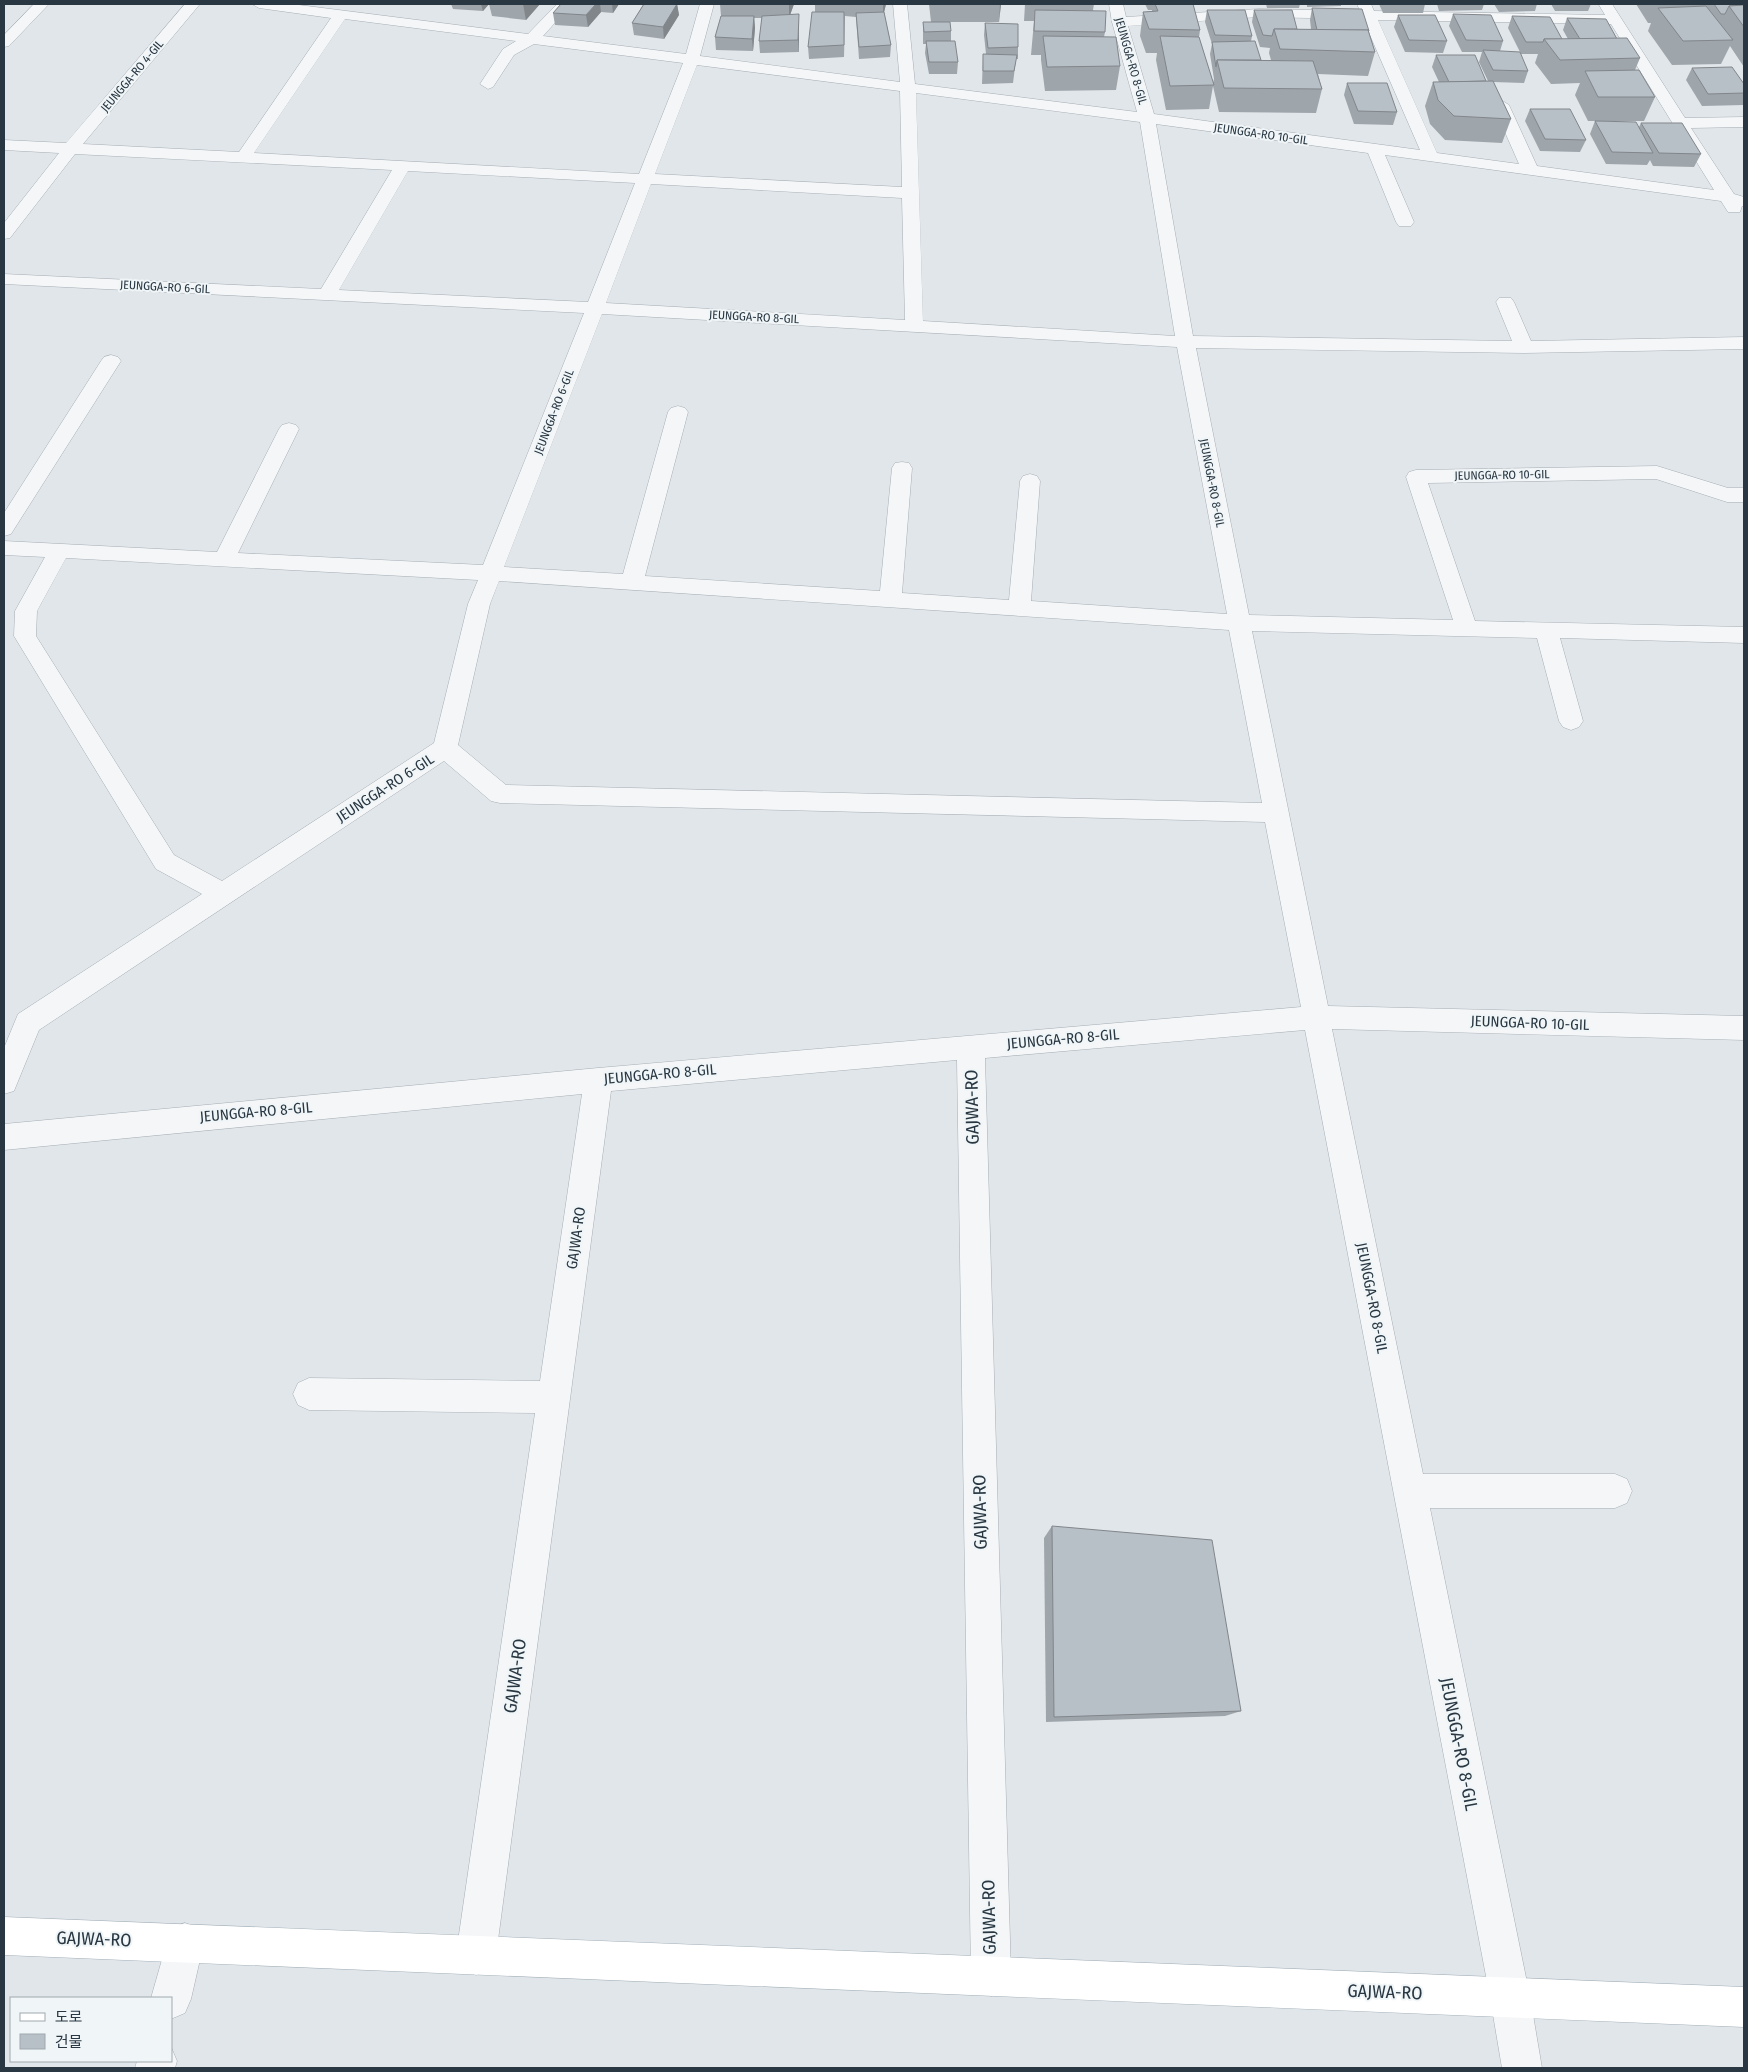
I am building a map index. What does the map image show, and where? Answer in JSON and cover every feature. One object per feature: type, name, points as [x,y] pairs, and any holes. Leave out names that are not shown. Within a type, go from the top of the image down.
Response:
[{"type":"main road","name":"GAJWA-RO","points":[[4,1936],[1744,2007]]},
{"type":"street","points":[[4,43],[42,4]]},
{"type":"street","name":"JEUNGGA-RO 4-GIL","points":[[4,234],[71,148],[193,4]]},
{"type":"street","points":[[259,4],[692,59]]},
{"type":"street","points":[[488,84],[508,52],[532,38],[564,4]]},
{"type":"street","name":"JEUNGGA-RO 6-GIL","points":[[4,1082],[28,1022],[445,748],[479,604],[692,59],[707,4]]},
{"type":"street","points":[[900,4],[908,87],[914,326]]},
{"type":"street","name":"JEUNGGA-RO 8-GIL","points":[[1116,4],[1119,22],[1147,118],[1185,342],[1316,1017],[1510,1997]]},
{"type":"street","points":[[1606,4],[1726,197],[1744,220]]},
{"type":"street","points":[[1119,22],[1257,8],[1367,10],[1616,20]]},
{"type":"street","points":[[419,24],[432,10]]},
{"type":"street","points":[[1367,10],[1431,157]]},
{"type":"street","points":[[243,158],[341,14]]},
{"type":"street","name":"JEUNGGA-RO 8-GIL","points":[[692,59],[1147,118]]},
{"type":"street","points":[[1501,105],[1530,170]]},
{"type":"street","name":"JEUNGGA-RO 10-GIL","points":[[1147,118],[1726,197],[1744,202]]},
{"type":"street","points":[[1680,123],[1744,122]]},
{"type":"street","points":[[4,145],[911,193]]},
{"type":"street","points":[[1374,149],[1404,222]]},
{"type":"street","points":[[327,295],[402,167]]},
{"type":"street","name":"JEUNGGA-RO 6-GIL","points":[[4,279],[594,308]]},
{"type":"street","points":[[1505,302],[1524,347]]},
{"type":"street","name":"JEUNGGA-RO 8-GIL","points":[[594,308],[1185,342]]},
{"type":"street","points":[[1185,342],[1524,347],[1744,343]]},
{"type":"street","points":[[4,529],[111,361]]},
{"type":"street","points":[[632,582],[678,412]]},
{"type":"street","points":[[224,559],[289,429]]},
{"type":"street","points":[[890,599],[902,468]]},
{"type":"street","name":"JEUNGGA-RO 10-GIL","points":[[1467,628],[1416,477],[1657,472],[1727,495],[1744,495]]},
{"type":"street","points":[[1019,608],[1030,481]]},
{"type":"street","points":[[4,548],[491,573],[1240,623],[1744,636]]},
{"type":"street","points":[[59,551],[15,612],[25,636],[165,862],[223,894]]},
{"type":"street","points":[[1546,630],[1571,721]]},
{"type":"street","points":[[445,748],[500,794],[1276,813]]},
{"type":"street","name":"JEUNGGA-RO 8-GIL","points":[[4,1137],[598,1080],[1316,1017]]},
{"type":"street","name":"JEUNGGA-RO 10-GIL","points":[[1316,1017],[1744,1028]]},
{"type":"street","name":"GAJWA-RO","points":[[970,1047],[991,1976]]},
{"type":"street","name":"GAJWA-RO","points":[[476,1955],[598,1080]]},
{"type":"street","points":[[309,1394],[554,1397]]},
{"type":"street","points":[[1410,1491],[1615,1491]]},
{"type":"street","points":[[171,1997],[184,1942]]},
{"type":"street","points":[[1510,1997],[1522,2068]]},
{"type":"building","points":[[561,4],[596,4],[586,15],[553,13]]},
{"type":"building","points":[[644,4],[677,4],[663,27],[632,23]]},
{"type":"building","points":[[1155,4],[1193,4],[1200,30],[1149,29],[1143,12],[1158,11]]},
{"type":"building","points":[[1714,4],[1744,5],[1729,6],[1725,14],[1721,14]]},
{"type":"building","points":[[1744,5],[1744,27],[1729,6]]},
{"type":"building","points":[[1706,6],[1733,40],[1683,41],[1658,8]]},
{"type":"building","points":[[1312,8],[1362,9],[1369,31],[1317,30]]},
{"type":"building","points":[[1035,10],[1106,11],[1105,32],[1034,31]]},
{"type":"building","points":[[1207,10],[1245,10],[1252,36],[1215,35]]},
{"type":"building","points":[[1254,10],[1292,10],[1297,29],[1274,29],[1272,36],[1263,35]]},
{"type":"building","points":[[812,12],[844,12],[844,45],[808,47]]},
{"type":"building","points":[[884,12],[891,45],[859,47],[856,13]]},
{"type":"building","points":[[799,14],[798,40],[759,41],[762,16]]},
{"type":"building","points":[[1453,14],[1491,15],[1503,41],[1466,40]]},
{"type":"building","points":[[1398,15],[1435,15],[1447,41],[1409,40]]},
{"type":"building","points":[[721,16],[754,16],[752,39],[715,37]]},
{"type":"building","points":[[1512,16],[1550,17],[1562,39],[1526,42]]},
{"type":"building","points":[[1567,18],[1606,19],[1617,39],[1580,39]]},
{"type":"building","points":[[923,22],[950,22],[951,31],[924,32]]},
{"type":"building","points":[[985,23],[1018,24],[1018,47],[988,48]]},
{"type":"building","points":[[1274,29],[1368,30],[1375,52],[1280,49]]},
{"type":"building","points":[[1043,36],[1116,37],[1120,66],[1047,67]]},
{"type":"building","points":[[1160,36],[1199,37],[1214,85],[1170,86]]},
{"type":"building","points":[[1627,38],[1640,58],[1560,60],[1544,39]]},
{"type":"building","points":[[926,41],[955,41],[958,62],[929,62]]},
{"type":"building","points":[[1255,41],[1261,60],[1217,60],[1216,67],[1212,42]]},
{"type":"building","points":[[1483,50],[1520,52],[1528,71],[1493,70]]},
{"type":"building","points":[[983,54],[1017,55],[1014,71],[983,71]]},
{"type":"building","points":[[1436,55],[1475,55],[1486,81],[1449,82]]},
{"type":"building","points":[[1217,60],[1313,61],[1322,89],[1224,88]]},
{"type":"building","points":[[1732,67],[1744,84],[1744,93],[1708,94],[1692,68]]},
{"type":"building","points":[[1639,70],[1655,97],[1598,97],[1585,71]]},
{"type":"building","points":[[1493,81],[1511,119],[1454,116],[1438,100],[1433,82]]},
{"type":"building","points":[[1347,83],[1387,83],[1397,112],[1358,111]]},
{"type":"building","points":[[1530,109],[1570,109],[1586,140],[1545,139]]},
{"type":"building","points":[[1595,121],[1636,122],[1653,153],[1612,152]]},
{"type":"building","points":[[1641,123],[1682,123],[1701,154],[1659,153]]},
{"type":"building","points":[[1052,1526],[1212,1540],[1241,1711],[1054,1717]]}]
